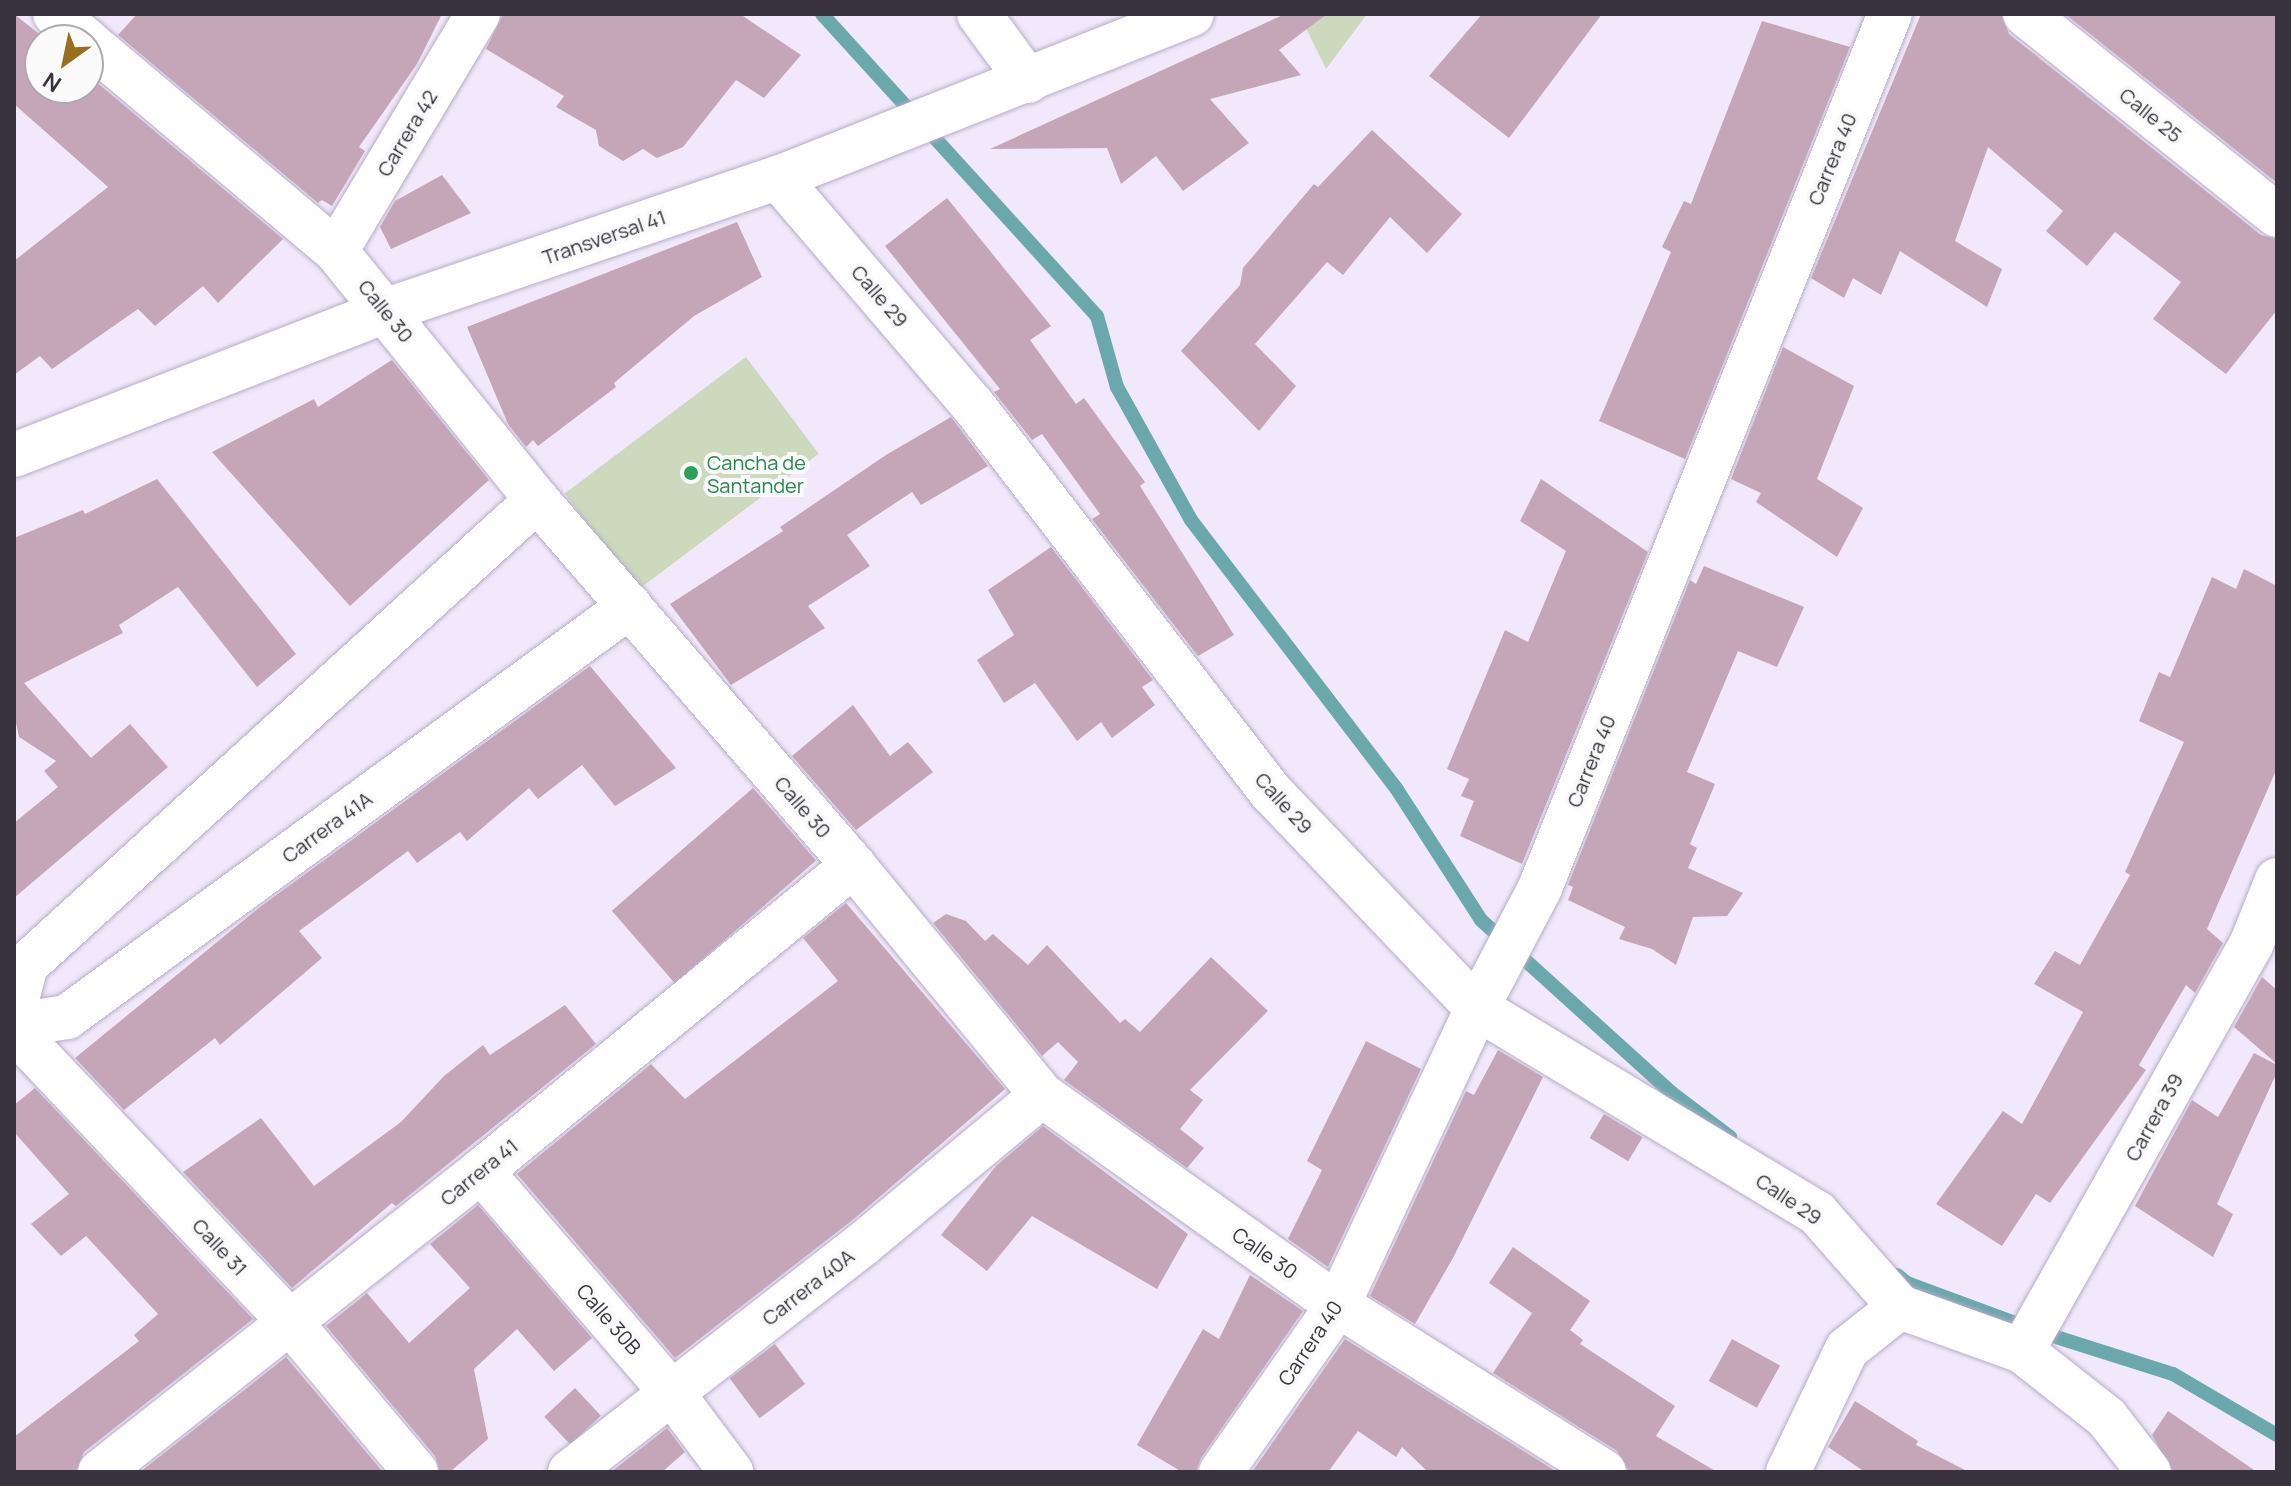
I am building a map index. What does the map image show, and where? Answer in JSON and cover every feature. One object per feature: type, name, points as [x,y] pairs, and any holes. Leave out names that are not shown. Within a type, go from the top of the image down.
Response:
[{"type":"street","name":"Carrera 42","points":[[336,251],[478,14]]},
{"type":"street","points":[[979,14],[1028,81]]},
{"type":"street","name":"Transversal 41","points":[[14,455],[387,310],[778,178],[1192,14]]},
{"type":"street","name":"Carrera 40","points":[[1221,1472],[1338,1305],[1482,1000],[1540,888],[1890,14]]},
{"type":"street","name":"Calle 25","points":[[2025,14],[2277,215]]},
{"type":"street","name":"Calle 30","points":[[104,55],[336,251],[387,310],[537,500],[853,865],[1042,1095],[1338,1305],[1604,1472]]},
{"type":"street","name":"Calle 29","points":[[778,178],[972,404],[1272,793],[1482,1000],[1817,1213],[1900,1307]]},
{"type":"street","points":[[14,1011],[26,965],[537,500]]},
{"type":"street","name":"Carrera 41A","points":[[14,1028],[67,1017],[630,606]]},
{"type":"street","name":"Carrera 41","points":[[100,1472],[481,1171],[853,865]]},
{"type":"street","name":"Carrera 39","points":[[2022,1351],[2264,957],[2277,880]]},
{"type":"street","name":"Calle 31","points":[[14,1028],[290,1322],[416,1472]]},
{"type":"street","name":"Carrera 40A","points":[[570,1472],[864,1243],[1042,1095]]},
{"type":"street","name":"Calle 30B","points":[[481,1171],[672,1393],[731,1472]]},
{"type":"street","points":[[1788,1472],[1847,1349],[1900,1307],[2022,1351],[2107,1418],[2149,1472]]},
{"type":"green space","points":[[1299,14],[1367,14],[1326,69]]},
{"type":"green space","name":"Cancha de Santander","points":[[746,357],[819,454],[638,590],[565,494]]},
{"type":"building","points":[[14,14],[27,24],[24,24],[24,104],[104,104],[104,88],[283,239],[218,303],[203,286],[155,326],[138,309],[52,369],[40,356],[14,375],[14,261],[108,187],[14,104]]},
{"type":"building","points":[[137,14],[442,14],[417,64],[359,147],[365,151],[332,206],[322,200],[318,203],[118,35]]},
{"type":"building","points":[[503,14],[740,14],[801,55],[764,98],[736,80],[683,147],[657,158],[643,149],[623,161],[599,146],[596,130],[556,107],[564,96],[486,49]]},
{"type":"building","points":[[1285,14],[1327,14],[1279,50],[1301,75],[1210,99],[1249,143],[1183,191],[1156,156],[1121,184],[1107,148],[990,149]]},
{"type":"building","points":[[1482,14],[1602,14],[1509,138],[1429,76]]},
{"type":"building","points":[[1921,14],[2001,14],[2009,34],[2261,235],[2277,239],[2277,310],[2226,374],[2153,319],[2181,282],[2115,232],[2087,266],[2046,231],[2063,211],[1988,147],[1955,241],[2002,269],[1987,307],[1900,251],[1881,295],[1853,278],[1844,298],[1811,278]]},
{"type":"building","points":[[2065,14],[2277,14],[2277,183]]},
{"type":"building","points":[[1762,21],[1850,47],[1685,459],[1599,421],[1671,252],[1662,247],[1684,201],[1691,204]]},
{"type":"building","points":[[1372,130],[1462,214],[1427,253],[1390,217],[1343,275],[1327,262],[1255,344],[1296,386],[1259,431],[1181,351],[1240,285],[1243,268],[1314,184],[1318,187]]},
{"type":"building","points":[[442,175],[471,213],[391,249],[380,227],[395,201]]},
{"type":"building","points":[[947,198],[1051,326],[1030,340],[1076,404],[1084,398],[1145,482],[1140,486],[1234,635],[1198,656],[1092,519],[1100,514],[1042,434],[1032,440],[994,392],[1000,389],[885,246]]},
{"type":"building","points":[[737,222],[762,277],[694,316],[614,383],[616,387],[538,446],[533,440],[526,447],[508,424],[467,327]]},
{"type":"building","points":[[1783,347],[1854,386],[1817,479],[1863,508],[1837,557],[1756,502],[1761,493],[1731,479]]},
{"type":"building","points":[[392,360],[489,480],[350,606],[212,452],[314,399],[318,407]]},
{"type":"building","points":[[951,417],[988,466],[921,505],[912,492],[847,535],[870,566],[808,606],[825,628],[731,685],[670,604],[783,531],[780,527],[886,455]]},
{"type":"building","points":[[157,479],[296,654],[257,687],[178,587],[119,625],[123,633],[24,683],[91,758],[130,724],[168,767],[14,898],[14,823],[58,787],[44,771],[56,761],[19,737],[14,713],[14,538],[83,510],[85,514]]},
{"type":"building","points":[[1541,479],[1648,552],[1522,864],[1460,836],[1474,801],[1461,796],[1469,779],[1447,769],[1505,630],[1528,642],[1566,551],[1520,521]]},
{"type":"building","points":[[1051,547],[1153,680],[1142,687],[1155,705],[1112,738],[1101,722],[1077,741],[1035,683],[1004,703],[977,660],[1014,635],[988,590]]},
{"type":"building","points":[[1704,566],[1804,607],[1777,667],[1738,651],[1687,772],[1715,784],[1690,844],[1697,848],[1688,868],[1743,893],[1727,916],[1693,917],[1676,965],[1652,949],[1619,939],[1625,927],[1568,900],[1573,887],[1568,885],[1690,580],[1696,584]]},
{"type":"building","points":[[2244,569],[2277,586],[2277,768],[2207,929],[2223,943],[2195,993],[2186,985],[2139,1065],[2146,1070],[2050,1203],[2036,1194],[2002,1246],[1936,1204],[2003,1111],[2022,1124],[2083,1012],[2034,984],[2055,951],[2080,965],[2130,875],[2125,872],[2184,742],[2139,721],[2159,672],[2170,677],[2212,577],[2236,589]]},
{"type":"building","points":[[590,666],[676,768],[615,806],[582,765],[538,799],[529,788],[467,841],[460,832],[417,863],[408,851],[299,931],[322,958],[220,1045],[215,1038],[124,1110],[75,1058],[260,907]]},
{"type":"building","points":[[853,705],[890,756],[908,742],[933,772],[856,830],[792,756]]},
{"type":"building","points":[[753,788],[816,860],[675,983],[612,911]]},
{"type":"building","points":[[846,903],[1005,1089],[855,1218],[675,1358],[517,1174],[651,1064],[685,1099],[838,981],[803,938]]},
{"type":"building","points":[[946,914],[966,921],[985,941],[993,934],[1028,965],[1047,945],[1120,1023],[1125,1019],[1140,1032],[1211,957],[1268,1011],[1190,1090],[1203,1100],[1180,1129],[1204,1148],[1187,1168],[1064,1080],[1078,1062],[1058,1042],[1042,1056],[933,923]]},
{"type":"building","points":[[2262,977],[2277,990],[2277,1064],[2234,1027]]},
{"type":"building","points":[[565,1005],[596,1044],[396,1206],[392,1203],[292,1288],[183,1172],[261,1118],[314,1186],[401,1122],[444,1076],[483,1045],[490,1055]]},
{"type":"building","points":[[1366,1041],[1421,1069],[1328,1267],[1288,1239],[1322,1170],[1307,1161]]},
{"type":"building","points":[[1498,1050],[1543,1077],[1453,1258],[1415,1324],[1370,1296],[1466,1091],[1474,1095]]},
{"type":"building","points":[[2254,1053],[2277,1065],[2277,1072],[2217,1204],[2233,1214],[2213,1257],[2135,1206],[2192,1100],[2218,1117]]},
{"type":"building","points":[[35,1088],[253,1319],[84,1452],[76,1472],[14,1472],[14,1437],[139,1341],[134,1335],[158,1314],[86,1236],[61,1256],[31,1224],[69,1194],[14,1132],[14,1105]]},
{"type":"building","points":[[1604,1114],[1643,1137],[1628,1161],[1590,1138]]},
{"type":"building","points":[[1043,1126],[1188,1234],[1157,1289],[1032,1216],[987,1271],[941,1235],[996,1166]]},
{"type":"building","points":[[478,1205],[592,1338],[554,1371],[517,1329],[474,1369],[488,1439],[450,1472],[440,1472],[435,1456],[326,1326],[367,1293],[409,1343],[470,1288],[430,1244]]},
{"type":"building","points":[[1513,1247],[1590,1301],[1570,1330],[1583,1340],[1580,1344],[1675,1406],[1656,1436],[1717,1472],[1629,1472],[1617,1451],[1493,1373],[1532,1313],[1489,1283]]},
{"type":"building","points":[[1250,1275],[1303,1311],[1201,1458],[1196,1472],[1182,1472],[1137,1445],[1203,1329],[1219,1339]]},
{"type":"building","points":[[1345,1339],[1557,1472],[1428,1472],[1402,1447],[1396,1457],[1358,1431],[1328,1472],[1252,1472]]},
{"type":"building","points":[[1732,1339],[1780,1366],[1757,1408],[1709,1381]]},
{"type":"building","points":[[775,1344],[805,1384],[760,1418],[729,1378]]},
{"type":"building","points":[[286,1357],[383,1472],[140,1472]]},
{"type":"building","points":[[575,1388],[601,1416],[570,1444],[544,1417]]},
{"type":"building","points":[[1855,1401],[1918,1441],[1916,1445],[1969,1472],[1865,1472],[1828,1447]]},
{"type":"building","points":[[2168,1411],[2257,1472],[2173,1472],[2152,1435]]},
{"type":"building","points":[[667,1428],[685,1452],[662,1472],[611,1472]]},
{"type":"waterway","points":[[822,14],[1097,316],[1117,387],[1191,520],[1396,788],[1481,920],[1672,1093],[1730,1137]]},
{"type":"waterway","points":[[1897,1275],[1907,1283],[2034,1330],[2173,1374],[2277,1435]]},
{"type":"place","name":"Cancha de Santander","points":[[691,473]]}]
